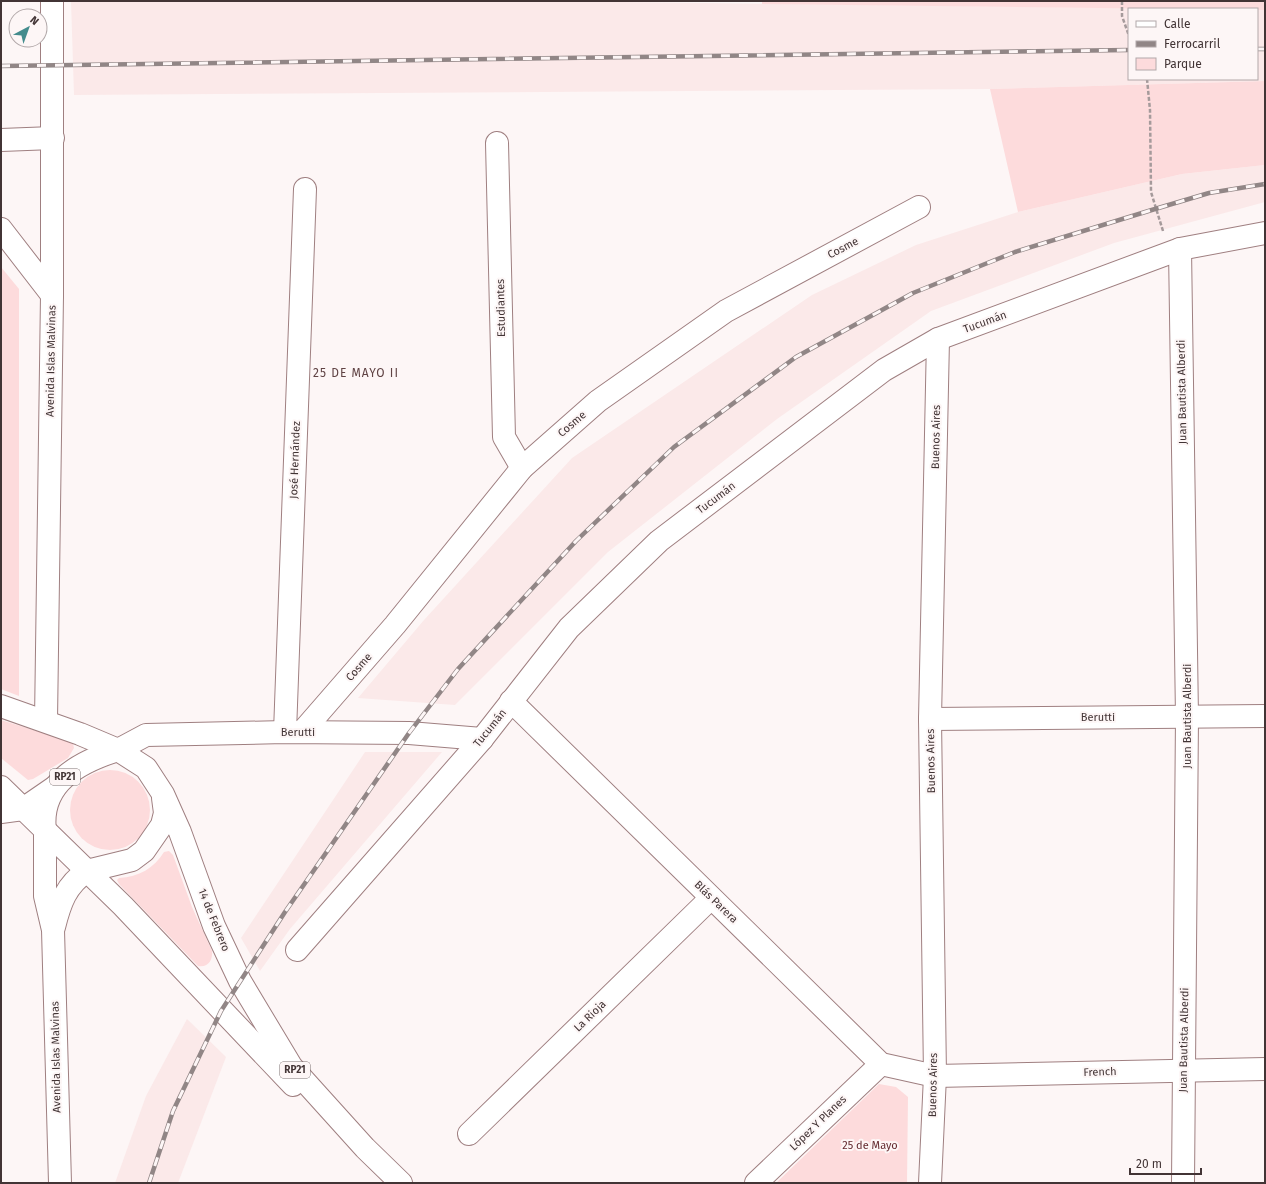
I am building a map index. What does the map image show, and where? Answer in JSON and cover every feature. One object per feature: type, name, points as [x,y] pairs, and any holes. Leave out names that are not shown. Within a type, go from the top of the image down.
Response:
[{"type":"street","name":"Avenida Islas Malvinas","points":[[46,722],[52,295],[52,1]]},
{"type":"street","points":[[1,140],[53,138]]},
{"type":"street","name":"Estudiantes","points":[[497,143],[504,437],[522,468]]},
{"type":"street","name":"José Hernández","points":[[294,732],[305,189]]},
{"type":"street","name":"Cosme","points":[[294,732],[395,625],[522,468],[598,402],[726,310],[919,206]]},
{"type":"street","points":[[1,229],[52,295]]},
{"type":"street","name":"Tucumán","points":[[296,950],[482,739],[569,628],[659,541],[884,370],[938,339],[1180,249],[1265,233]]},
{"type":"street","name":"Juan Bautista Alberdi","points":[[1180,249],[1187,717],[1183,1183]]},
{"type":"street","name":"Buenos Aires","points":[[930,1183],[935,1076],[930,719],[938,339]]},
{"type":"street","name":"Blás Parera","points":[[511,701],[881,1064]]},
{"type":"street","name":"14 de Febrero","points":[[1,706],[118,750],[146,768],[163,794],[180,832],[214,926],[240,981],[287,1060],[365,1148],[401,1183]]},
{"type":"street","name":"Berutti","points":[[930,719],[1265,716]]},
{"type":"street","name":"Berutti","points":[[118,750],[146,735],[294,732],[409,733],[482,739]]},
{"type":"street","name":"RP21","points":[[45,831],[44,807],[55,787],[72,771],[84,763],[118,750]]},
{"type":"street","name":"RP21","points":[[1,787],[123,906],[220,1011],[386,1183]]},
{"type":"street","points":[[1,812],[23,809],[55,787]]},
{"type":"street","points":[[87,871],[132,860],[144,851],[162,825],[164,813],[163,794]]},
{"type":"street","name":"Avenida Islas Malvinas","points":[[45,831],[46,896],[53,930],[60,1183]]},
{"type":"street","name":"Avenida Islas Malvinas","points":[[53,930],[59,905],[69,886],[87,871]]},
{"type":"street","name":"La Rioja","points":[[469,1134],[711,898]]},
{"type":"street","points":[[881,1064],[935,1076]]},
{"type":"street","name":"López Y Planes","points":[[756,1183],[881,1064]]},
{"type":"street","name":"French","points":[[935,1076],[1265,1069]]},
{"type":"path","points":[[1122,1],[1122,16],[1128,33]]},
{"type":"path","points":[[1147,80],[1150,110],[1151,192],[1164,234],[1180,249]]},
{"type":"shaded area","points":[[71,1],[541,1],[1128,8],[1128,80],[1258,80],[1258,10],[1265,10],[1265,81],[990,89],[74,95]]},
{"type":"shaded area","points":[[1265,165],[1265,202],[1114,243],[931,311],[777,419],[608,552],[455,705],[358,698],[424,620],[572,458],[812,295],[916,245],[1018,212],[1182,174]]},
{"type":"shaded area","points":[[365,752],[442,752],[290,929],[260,971],[241,938]]},
{"type":"shaded area","points":[[187,1019],[226,1057],[178,1183],[115,1183],[146,1096]]},
{"type":"green space","points":[[762,1],[1265,1],[1265,10],[1258,10],[1258,8],[1128,8],[762,4]]},
{"type":"green space","points":[[1265,81],[1265,165],[1182,174],[1018,212],[990,89]]},
{"type":"green space","points":[[1,267],[19,289],[19,696],[1,689]]},
{"type":"green space","points":[[1,720],[69,741],[73,744],[74,748],[68,758],[33,779],[28,780],[1,758]]},
{"type":"green space","points":[[110,770],[125,773],[138,782],[147,795],[150,810],[147,825],[138,838],[125,847],[110,850],[95,847],[82,838],[73,825],[70,810],[73,795],[82,782],[95,773]]},
{"type":"green space","points":[[169,851],[173,855],[192,907],[212,951],[211,960],[205,966],[198,966],[119,884],[117,880],[119,878],[133,876],[145,871],[156,863],[164,852]]},
{"type":"green space","name":"25 de Mayo","points":[[879,1084],[896,1087],[908,1097],[907,1183],[776,1183]]},
{"type":"railway","points":[[1258,49],[1265,49]]},
{"type":"railway","points":[[1,66],[1128,50]]},
{"type":"railway","points":[[149,1183],[173,1111],[221,1011],[285,912],[409,733],[458,669],[576,541],[674,447],[796,357],[913,293],[1015,252],[1209,193],[1265,184]]},
{"type":"district","name":"25 DE MAYO II","points":[[356,373]]}]
